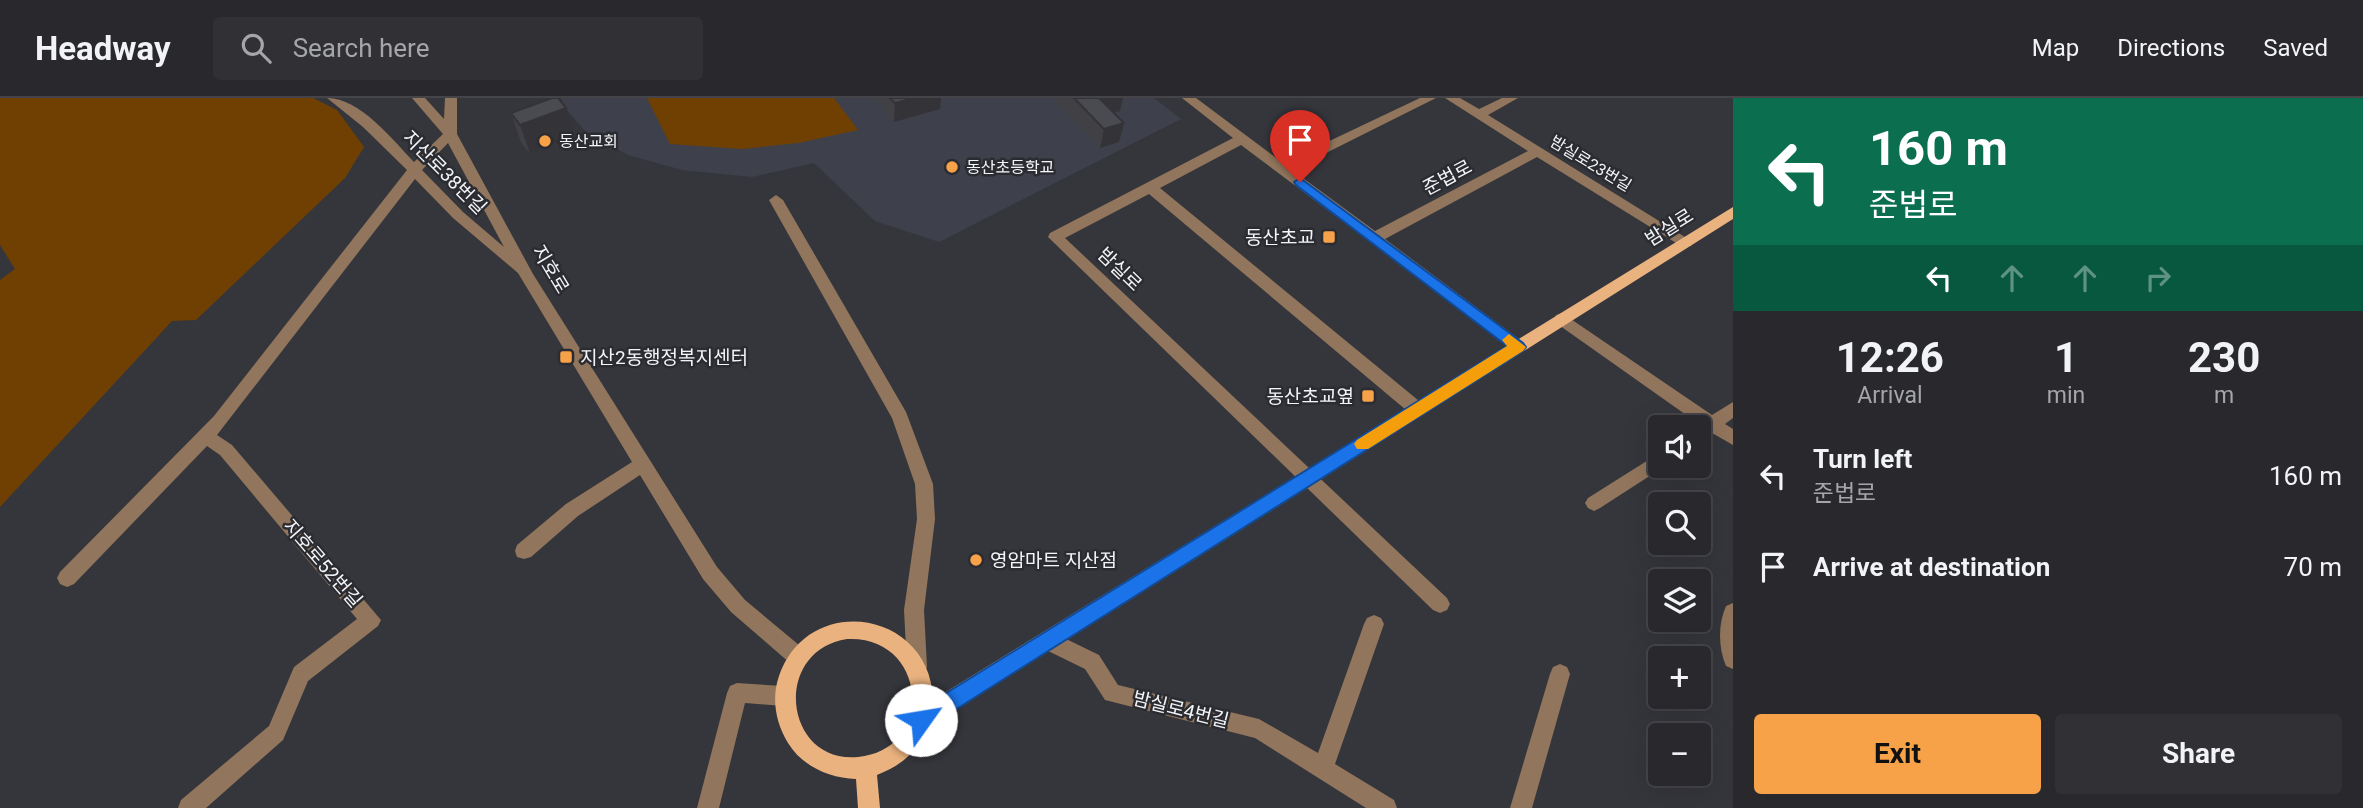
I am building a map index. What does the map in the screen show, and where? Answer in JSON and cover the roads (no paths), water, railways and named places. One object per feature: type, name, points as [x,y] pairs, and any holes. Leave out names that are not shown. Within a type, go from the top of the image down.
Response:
[{"type":"main road","name":"밤실로","points":[[921,720],[1733,212]]},
{"type":"main road","points":[[860,631],[883,636],[902,649],[917,667],[923,684],[921,720],[913,737],[900,751],[884,760],[866,766],[845,766],[825,761],[807,750],[794,734],[785,716],[783,696],[790,669],[798,657],[816,641],[837,632],[860,631]]},
{"type":"main road","points":[[866,766],[869,808]]},
{"type":"street","name":"지산로38번길","points":[[333,98],[355,112],[415,169],[457,214],[527,276]]},
{"type":"street","name":"지호로","points":[[418,98],[450,134],[527,276],[717,583],[738,606],[798,657]]},
{"type":"street","points":[[67,578],[220,421],[415,169],[450,134],[451,98]]},
{"type":"street","points":[[1282,169],[1430,98]]},
{"type":"street","name":"밤실로23번길","points":[[1451,98],[1686,242]]},
{"type":"street","points":[[1479,115],[1511,98]]},
{"type":"street","points":[[1195,100],[1242,139],[1518,347]]},
{"type":"street","name":"밤실로","points":[[1242,139],[1055,237],[1308,478]]},
{"type":"street","name":"준법로","points":[[1374,237],[1538,151]]},
{"type":"street","points":[[1150,187],[1418,410]]},
{"type":"street","points":[[776,200],[900,416],[924,484],[926,519],[914,610],[917,667]]},
{"type":"street","points":[[1562,319],[1689,415]]},
{"type":"street","points":[[1711,424],[1733,409]]},
{"type":"street","points":[[1711,430],[1733,438]]},
{"type":"street","name":"지호로52번길","points":[[189,808],[276,733],[301,674],[372,620],[226,450],[205,436]]},
{"type":"street","points":[[524,551],[572,509],[644,464]]},
{"type":"street","points":[[1594,503],[1648,468]]},
{"type":"street","points":[[1308,478],[1440,604]]},
{"type":"street","points":[[1733,611],[1729,623],[1733,659]]},
{"type":"street","points":[[1323,768],[1374,624]]},
{"type":"street","name":"밤실로4번길","points":[[1049,641],[1092,662],[1112,692],[1259,729],[1386,808]]},
{"type":"street","points":[[1521,808],[1560,674]]},
{"type":"street","points":[[708,808],[737,693],[783,696]]},
{"type":"place","name":"동산교회","points":[[545,141]]},
{"type":"place","name":"동산초등학교","points":[[952,167]]},
{"type":"place","name":"동산초교","points":[[1329,237]]},
{"type":"place","name":"지산2동행정복지센터","points":[[566,357]]},
{"type":"place","name":"동산초교옆","points":[[1368,396]]},
{"type":"place","name":"영암마트 지산점","points":[[976,560]]}]
